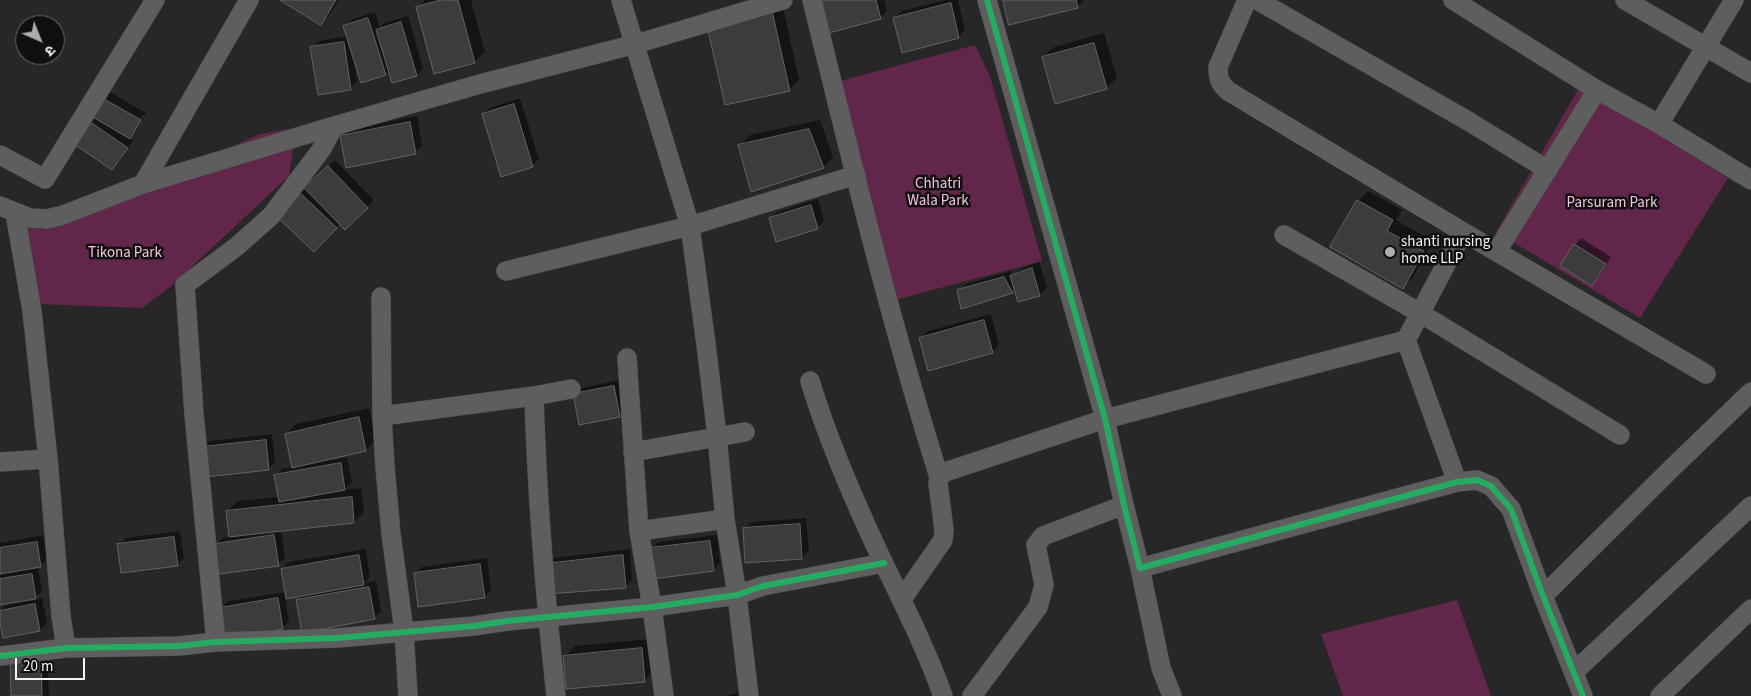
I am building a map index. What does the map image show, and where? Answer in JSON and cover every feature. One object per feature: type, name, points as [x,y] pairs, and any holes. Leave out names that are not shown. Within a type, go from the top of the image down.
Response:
[{"type":"street","points":[[0,155],[45,179],[155,0]]},
{"type":"street","points":[[143,184],[249,0]]},
{"type":"street","points":[[621,0],[690,226],[748,696]]},
{"type":"street","points":[[8,210],[30,218],[64,216],[143,184],[334,126],[480,84],[636,44],[783,0]]},
{"type":"street","points":[[812,0],[892,315],[917,407],[939,477],[938,483],[944,530],[943,540],[902,599]]},
{"type":"street","points":[[987,0],[1105,419],[1161,668],[1172,696]]},
{"type":"street","points":[[1247,0],[1218,67],[1218,76],[1222,86],[1228,91],[1463,232],[1706,374]]},
{"type":"street","points":[[1257,0],[1548,170]]},
{"type":"street","points":[[1452,0],[1597,90],[1659,124],[1751,180]]},
{"type":"street","points":[[1625,0],[1751,73]]},
{"type":"street","points":[[1659,124],[1734,0]]},
{"type":"street","points":[[1497,251],[1597,90]]},
{"type":"street","points":[[216,642],[194,414],[185,285],[236,247],[271,216],[321,150],[334,126]]},
{"type":"street","points":[[506,271],[690,226],[856,175]]},
{"type":"street","points":[[8,210],[32,311],[48,458],[61,616],[66,648]]},
{"type":"street","points":[[1457,482],[1406,340],[1463,232]]},
{"type":"street","points":[[1284,235],[1420,313],[1620,435]]},
{"type":"street","points":[[381,297],[382,416],[391,534],[404,631],[408,696]]},
{"type":"street","points":[[939,477],[945,472],[1105,419],[1406,340]]},
{"type":"street","points":[[627,358],[639,531],[664,696]]},
{"type":"street","points":[[810,381],[818,407],[854,499],[902,599],[943,696]]},
{"type":"street","points":[[382,416],[534,396],[571,389]]},
{"type":"street","points":[[1543,596],[1673,466],[1751,392]]},
{"type":"street","points":[[534,396],[536,459],[556,696]]},
{"type":"street","points":[[633,452],[745,432]]},
{"type":"street","points":[[0,462],[48,458]]},
{"type":"street","points":[[1140,568],[1457,482],[1476,480],[1491,486],[1503,498],[1511,510],[1583,696]]},
{"type":"street","points":[[972,696],[1038,607],[1044,585],[1036,545],[1044,536],[1124,505]]},
{"type":"street","points":[[1574,672],[1751,506]]},
{"type":"street","points":[[639,531],[725,519]]},
{"type":"street","points":[[0,656],[66,648],[179,646],[216,642],[337,638],[474,626],[652,607],[737,595],[763,586],[884,564]]},
{"type":"street","points":[[1660,696],[1751,610]]},
{"type":"green space","name":"Chhatri Wala Park","points":[[975,45],[990,76],[1042,261],[887,302],[825,85]]},
{"type":"green space","name":"Parsuram Park","points":[[1580,86],[1728,178],[1640,318],[1496,232]]},
{"type":"green space","name":"Tikona Park","points":[[287,129],[296,132],[289,176],[170,287],[142,308],[36,304],[9,221],[43,230],[260,134]]},
{"type":"green space","points":[[1457,600],[1491,696],[1343,696],[1321,634]]},
{"type":"building","points":[[280,0],[336,0],[321,25]]},
{"type":"building","points":[[441,0],[458,0],[475,63],[434,74],[416,7]]},
{"type":"building","points":[[820,0],[876,0],[881,19],[829,33]]},
{"type":"building","points":[[1003,0],[1076,0],[1078,8],[1009,25]]},
{"type":"building","points":[[951,3],[959,38],[902,53],[893,18]]},
{"type":"building","points":[[772,11],[790,91],[725,105],[707,26]]},
{"type":"building","points":[[368,18],[386,75],[361,83],[343,26]]},
{"type":"building","points":[[401,22],[417,76],[392,83],[376,30]]},
{"type":"building","points":[[344,42],[351,90],[318,95],[310,47]]},
{"type":"building","points":[[1094,43],[1107,89],[1055,104],[1042,57]]},
{"type":"building","points":[[97,95],[141,120],[130,139],[86,113]]},
{"type":"building","points":[[514,104],[533,167],[501,177],[482,114]]},
{"type":"building","points":[[89,121],[128,148],[112,170],[74,144]]},
{"type":"building","points":[[410,122],[416,154],[346,168],[340,136]]},
{"type":"building","points":[[809,129],[824,168],[751,192],[738,145]]},
{"type":"building","points":[[328,166],[368,208],[345,230],[304,188]]},
{"type":"building","points":[[297,190],[337,228],[314,252],[274,214]]},
{"type":"building","points":[[1357,200],[1393,220],[1387,231],[1424,251],[1403,289],[1330,247]]},
{"type":"building","points":[[811,205],[818,229],[776,242],[769,218]]},
{"type":"building","points":[[1574,244],[1606,264],[1592,286],[1560,266]]},
{"type":"building","points":[[1032,268],[1040,296],[1018,302],[1010,276]]},
{"type":"building","points":[[1004,277],[1013,293],[961,309],[957,290]]},
{"type":"building","points":[[984,320],[993,353],[928,371],[919,338]]},
{"type":"building","points":[[614,386],[620,417],[579,425],[573,394]]},
{"type":"building","points":[[359,417],[366,451],[292,468],[285,434]]},
{"type":"building","points":[[266,440],[269,470],[206,477],[202,447]]},
{"type":"building","points":[[341,463],[345,490],[279,502],[274,475]]},
{"type":"building","points":[[352,497],[354,523],[229,537],[226,511]]},
{"type":"building","points":[[800,524],[802,559],[745,563],[743,528]]},
{"type":"building","points":[[274,535],[279,566],[219,574],[215,544]]},
{"type":"building","points":[[174,537],[178,566],[121,573],[117,544]]},
{"type":"building","points":[[710,541],[714,571],[653,579],[650,548]]},
{"type":"building","points":[[37,542],[41,567],[0,574],[0,548]]},
{"type":"building","points":[[359,555],[364,585],[286,599],[281,569]]},
{"type":"building","points":[[623,555],[626,588],[548,594],[545,564]]},
{"type":"building","points":[[480,564],[485,598],[418,607],[414,573]]},
{"type":"building","points":[[32,574],[36,599],[0,605],[0,579]]},
{"type":"building","points":[[369,587],[375,619],[302,633],[296,600]]},
{"type":"building","points":[[278,598],[283,629],[225,638],[220,608]]},
{"type":"building","points":[[35,604],[40,631],[3,638],[0,611]]},
{"type":"building","points":[[642,648],[645,682],[566,689],[563,656]]},
{"type":"building","points":[[41,657],[42,696],[11,696],[10,658]]},
{"type":"cycle path","points":[[987,0],[1105,419],[1140,568],[1457,482],[1477,480],[1491,486],[1511,509],[1583,696]]},
{"type":"cycle path","points":[[0,656],[66,648],[179,646],[216,642],[337,638],[474,626],[652,607],[737,595],[763,586],[884,563]]},
{"type":"place","name":"shanti nursing home LLP","points":[[1390,252]]}]
